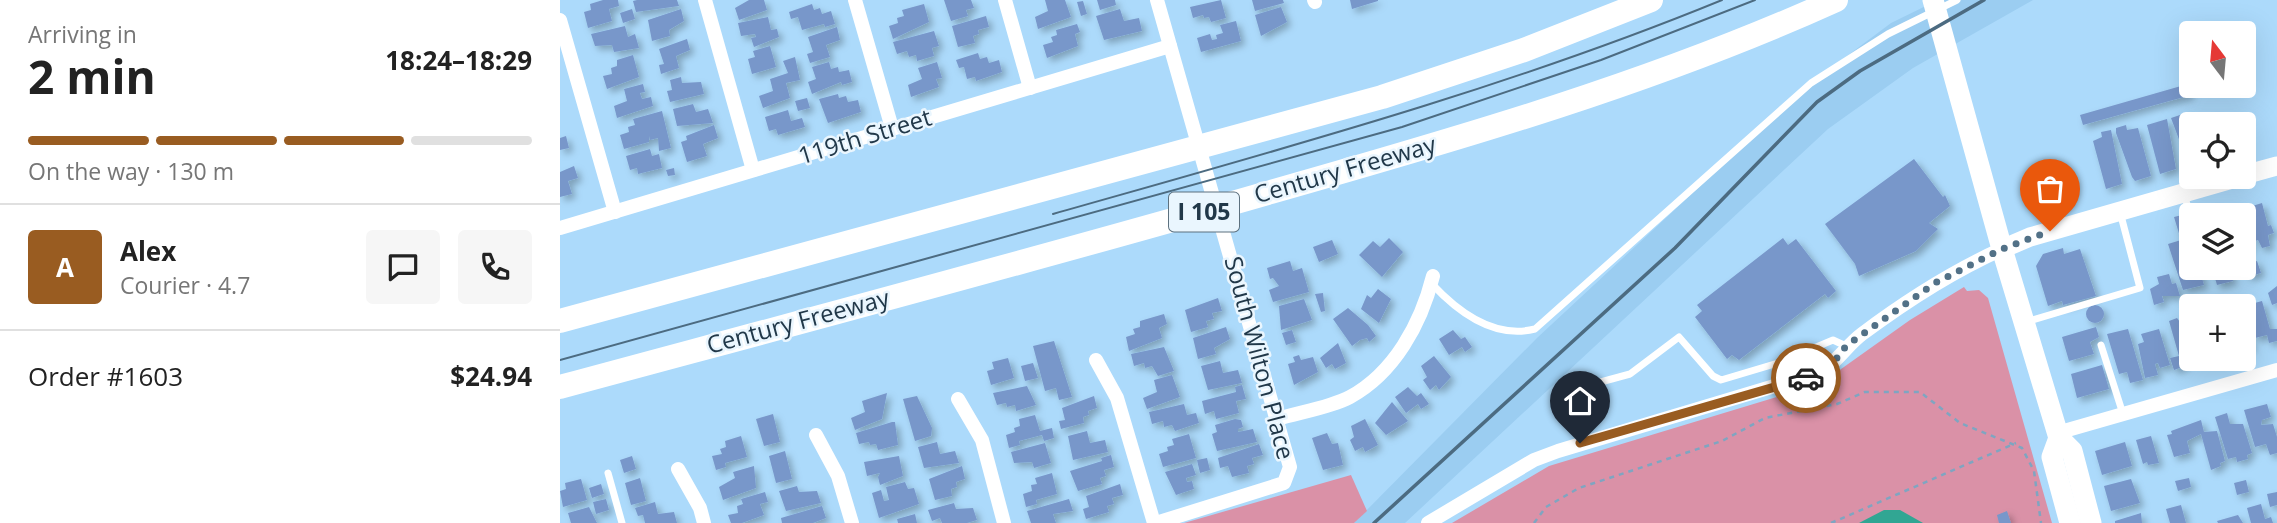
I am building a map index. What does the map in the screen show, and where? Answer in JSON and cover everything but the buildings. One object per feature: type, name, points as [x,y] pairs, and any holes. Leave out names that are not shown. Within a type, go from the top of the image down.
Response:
[{"type":"highway","name":"I 105","points":[[560,321],[1382,97],[1524,50],[1651,0]]},
{"type":"highway","name":"Century Freeway","points":[[560,387],[1180,218],[1499,124],[1688,59],[1836,0]]},
{"type":"main road","points":[[1933,0],[2002,249],[2058,436],[2072,451],[2091,523]]},
{"type":"main road","points":[[2058,436],[2052,457],[2070,523]]},
{"type":"street","points":[[705,0],[753,170]]},
{"type":"street","points":[[855,0],[891,128]]},
{"type":"street","points":[[1005,0],[1030,88]]},
{"type":"street","name":"South Wilton Place","points":[[1155,523],[1284,483],[1290,474],[1278,419],[1157,0]]},
{"type":"street","points":[[560,20],[615,212]]},
{"type":"street","name":"119th Street","points":[[560,228],[1170,46]]},
{"type":"street","points":[[2256,172],[2277,166]]},
{"type":"street","points":[[1428,523],[1534,460],[1580,443],[1818,373],[1830,367],[1846,346],[1935,283],[2002,249],[2197,189]]},
{"type":"street","points":[[1278,419],[1349,397],[1389,369],[1413,327],[1432,280]]},
{"type":"street","points":[[1096,360],[1117,398],[1155,523]]},
{"type":"street","points":[[2058,436],[2123,414],[2277,370]]},
{"type":"street","points":[[958,399],[982,440],[1004,523]]},
{"type":"street","points":[[816,435],[838,476],[852,523]]},
{"type":"street","points":[[678,469],[700,508],[704,523]]},
{"type":"lane","points":[[1432,280],[1448,301],[1504,332],[1535,329],[1811,83],[1888,34],[1957,0]]},
{"type":"lane","points":[[2184,193],[2187,203]]},
{"type":"lane","points":[[2024,323],[2140,288],[2120,211]]},
{"type":"lane","points":[[1597,383],[1630,374],[1679,337],[1683,338],[1713,376],[1721,380],[1778,363],[1833,340],[1846,346]]},
{"type":"lane","points":[[2101,345],[2123,414]]},
{"type":"lane","points":[[608,473],[622,523]]},
{"type":"path","points":[[1534,523],[1546,507],[1579,488],[1722,441],[1765,418],[1837,404],[1865,392],[1920,392],[1960,423],[2016,443],[2022,448],[2034,471],[2041,523]]},
{"type":"path","points":[[1831,523],[2016,443]]},
{"type":"shaded area","points":[[1938,0],[2033,0],[1913,68],[1828,129],[1405,523],[1354,523],[1537,338],[1811,83],[1891,23]]},
{"type":"shaded area","points":[[1964,287],[1967,291],[1979,290],[1988,298],[2052,523],[1452,523],[1549,466],[1820,384],[1910,320]]},
{"type":"shaded area","points":[[1351,475],[1367,511],[1354,523],[1184,523]]},
{"type":"shaded area","points":[[1884,510],[1900,510],[1923,523],[1859,523]]},
{"type":"tram line","points":[[1053,214],[1306,142],[1474,90],[1558,62],[1722,0]]},
{"type":"tram line","points":[[560,360],[1402,127],[1601,60],[1755,0]]},
{"type":"railway","points":[[1374,523],[1675,248],[1817,102],[1860,71],[1984,0]]},
{"type":"way so far","points":[[1806,378],[1830,367],[1846,346],[1935,283],[1975,261],[2050,231]]},
{"type":"route","points":[[1580,443],[1806,378]]}]
